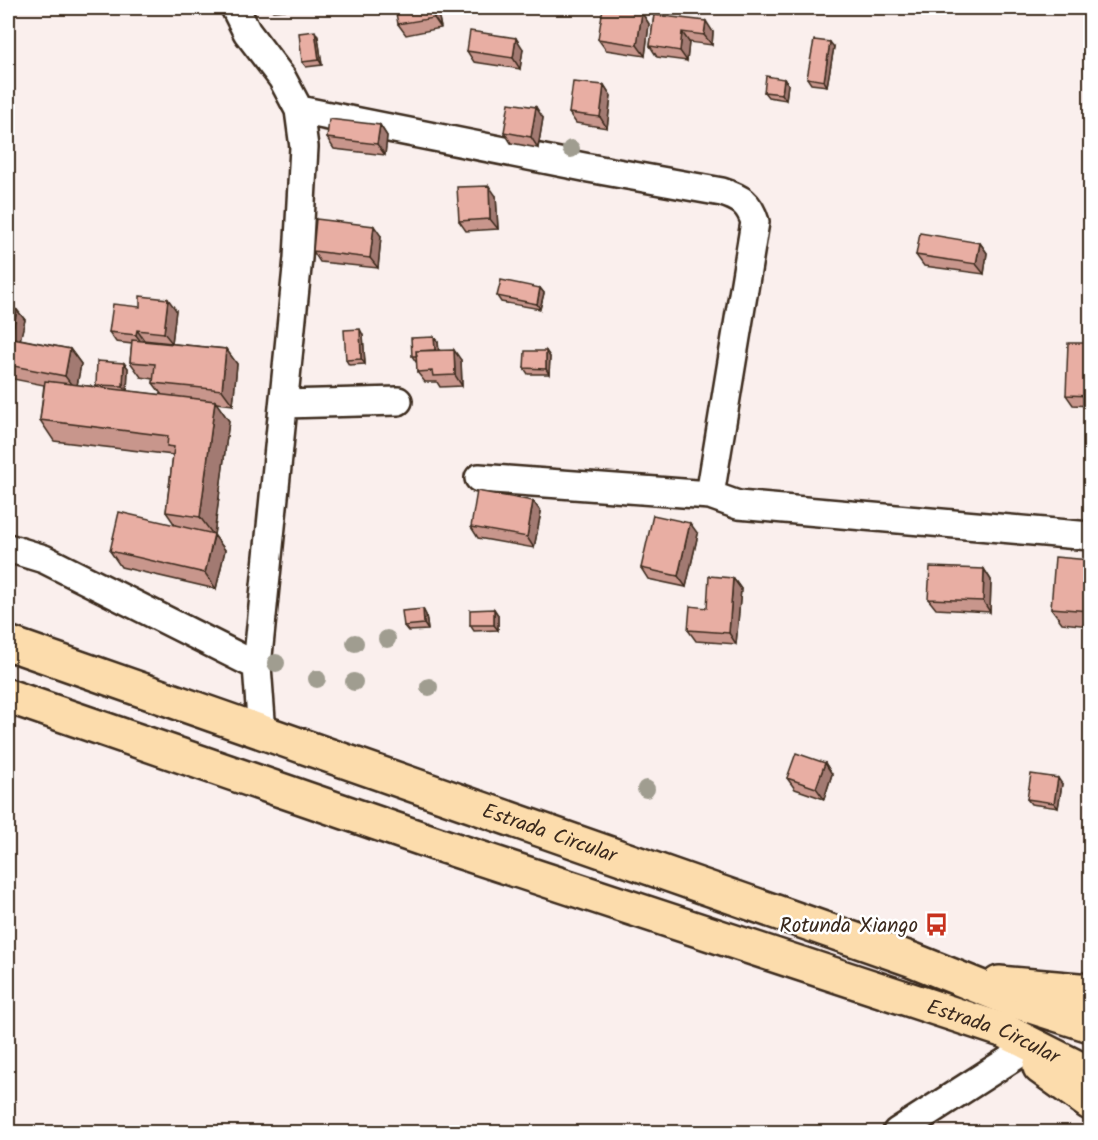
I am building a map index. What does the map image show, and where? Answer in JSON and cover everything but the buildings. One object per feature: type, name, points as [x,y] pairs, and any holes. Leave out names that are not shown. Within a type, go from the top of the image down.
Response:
[{"type":"main road","name":"Estrada Circular","points":[[8,643],[967,980],[1015,1001],[1090,1024]]},
{"type":"main road","name":"Estrada Circular","points":[[8,696],[443,846],[1005,1031],[1090,1074]]},
{"type":"main road","points":[[967,980],[1090,991]]},
{"type":"main road","points":[[904,996],[1020,1053],[1090,1102]]},
{"type":"street","points":[[235,8],[247,32],[282,78],[299,110],[304,147],[298,258],[284,404],[273,485],[257,666],[262,733]]},
{"type":"street","points":[[299,110],[722,192],[741,198],[750,207],[755,222],[710,495]]},
{"type":"street","points":[[284,404],[398,402]]},
{"type":"street","points":[[479,478],[710,495],[738,505],[1090,536]]},
{"type":"street","points":[[8,548],[44,559],[257,666]]},
{"type":"street","points":[[897,1132],[1020,1053]]},
{"type":"place","name":"Rotunda Xiango","points":[[936,925]]}]
